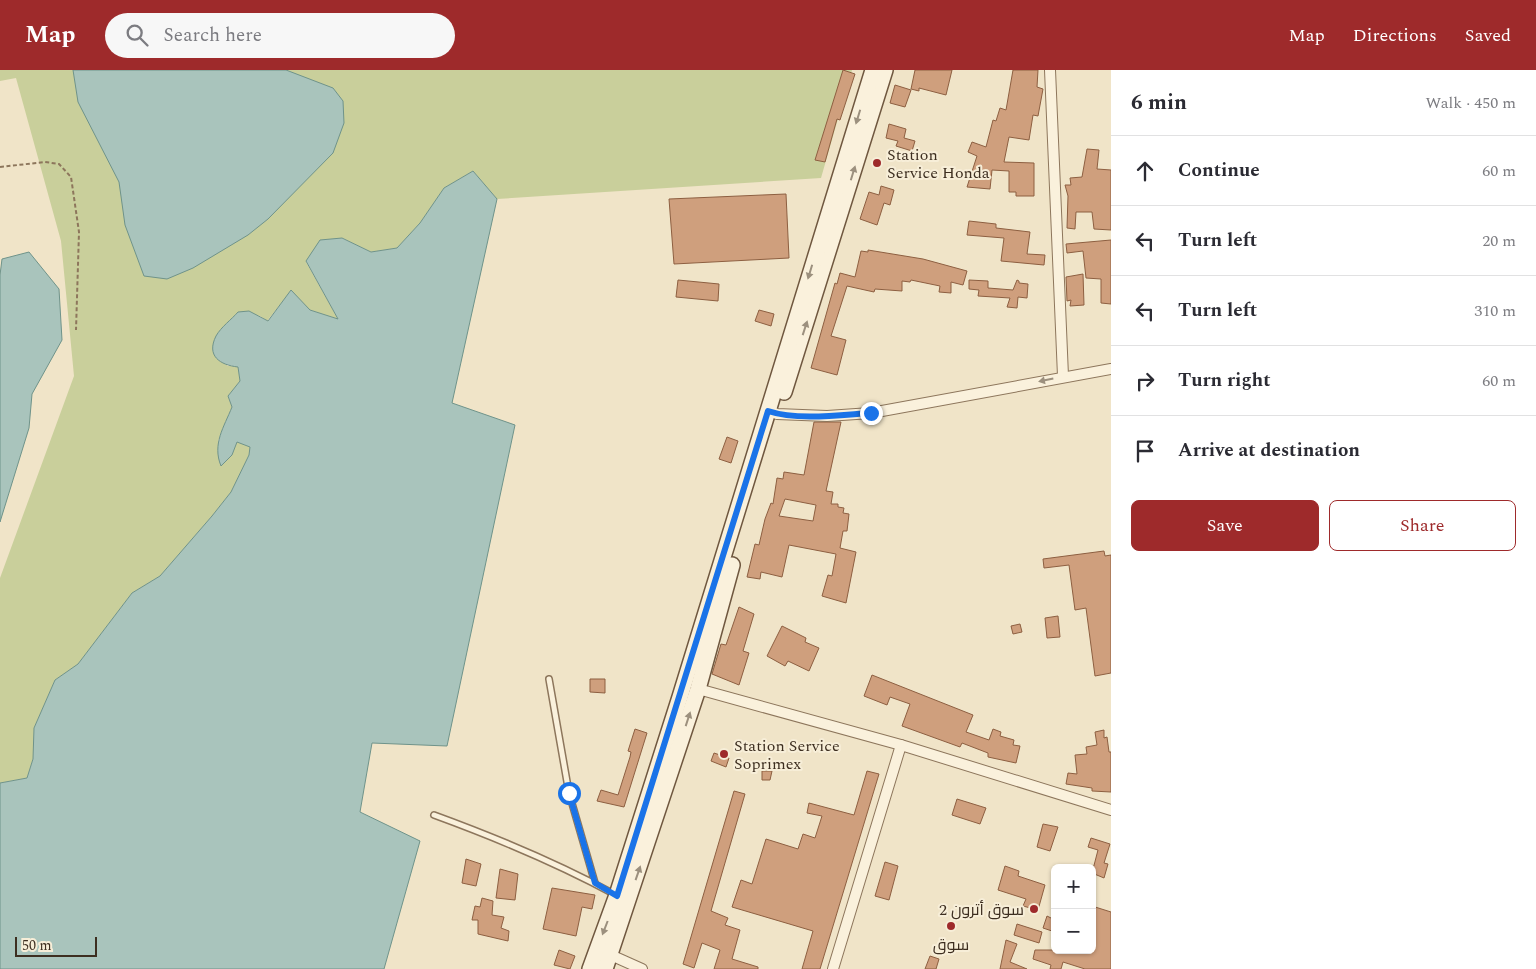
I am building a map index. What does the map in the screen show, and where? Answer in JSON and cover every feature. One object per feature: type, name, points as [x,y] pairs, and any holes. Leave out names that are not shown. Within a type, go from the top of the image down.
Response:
[{"type":"main road","points":[[590,969],[603,952],[698,689],[773,412],[872,70]]},
{"type":"main road","points":[[605,969],[603,952],[617,896],[885,70]]},
{"type":"street","points":[[1050,70],[1063,376]]},
{"type":"street","points":[[773,412],[827,416],[871,413],[974,396],[1063,376],[1111,369]]},
{"type":"street","points":[[698,689],[901,745],[1111,810]]},
{"type":"street","points":[[833,969],[901,745]]},
{"type":"street","points":[[603,952],[642,969]]},
{"type":"lane","points":[[549,680],[569,793],[595,883]]},
{"type":"lane","points":[[434,815],[495,837],[569,869],[617,896]]},
{"type":"path","points":[[0,167],[45,162],[60,164],[71,177],[79,232],[76,330]]},
{"type":"green space","points":[[0,70],[852,70],[821,178],[497,199],[473,171],[444,188],[420,223],[397,248],[371,252],[342,238],[306,262],[338,319],[310,310],[291,291],[267,321],[260,316],[238,312],[229,323],[227,366],[238,366],[240,381],[228,396],[232,407],[218,441],[232,455],[237,441],[250,447],[249,455],[231,492],[160,576],[132,593],[78,664],[55,680],[34,728],[33,759],[27,778],[0,783],[0,578],[74,376],[61,241],[16,78],[0,81]]},
{"type":"water","points":[[73,70],[286,70],[333,88],[343,101],[344,123],[333,153],[268,219],[248,235],[193,268],[167,279],[144,276],[125,225],[119,182],[78,102]]},
{"type":"water","points":[[473,171],[497,199],[452,403],[515,425],[447,746],[372,743],[360,812],[420,841],[384,969],[0,969],[0,783],[27,778],[33,759],[34,728],[55,680],[78,664],[132,593],[160,576],[212,516],[231,492],[249,455],[250,447],[237,442],[232,455],[221,466],[218,443],[232,407],[228,396],[240,381],[238,367],[220,362],[216,358],[213,343],[216,336],[238,312],[249,311],[268,321],[291,290],[310,310],[338,319],[306,261],[320,240],[342,238],[371,252],[397,248],[420,223],[444,188]]},
{"type":"water","points":[[29,252],[59,289],[62,340],[32,394],[29,428],[0,522],[0,275],[2,259]]},
{"type":"building","points":[[843,70],[855,74],[840,120],[837,119],[825,162],[815,160]]},
{"type":"building","points":[[915,70],[952,70],[946,95],[919,88],[919,91],[911,89]]},
{"type":"building","points":[[1013,70],[1038,70],[1037,87],[1043,89],[1038,116],[1033,115],[1029,140],[1009,137],[1004,162],[1034,163],[1034,196],[1016,196],[1016,192],[1009,192],[1009,171],[992,170],[990,189],[967,187],[977,156],[968,152],[972,142],[986,147],[993,120],[996,121],[1000,108],[1006,110]]},
{"type":"building","points":[[895,85],[911,90],[905,107],[890,103]]},
{"type":"building","points":[[889,124],[906,129],[904,138],[915,141],[912,151],[896,146],[898,141],[886,138]]},
{"type":"building","points":[[1087,149],[1099,150],[1097,169],[1111,170],[1111,230],[1094,229],[1092,212],[1076,212],[1075,229],[1067,228],[1068,196],[1065,185],[1071,185],[1070,178],[1082,177]]},
{"type":"building","points":[[881,186],[894,190],[890,205],[884,203],[877,225],[860,219],[869,192],[879,195]]},
{"type":"building","points":[[786,194],[789,258],[674,264],[669,199]]},
{"type":"building","points":[[969,221],[996,224],[996,228],[1030,232],[1027,254],[1045,255],[1044,265],[1001,261],[1004,238],[967,235]]},
{"type":"building","points":[[1111,240],[1111,304],[1101,303],[1101,279],[1086,278],[1083,251],[1067,253],[1066,244]]},
{"type":"building","points":[[868,250],[923,259],[967,271],[963,285],[951,282],[951,293],[939,292],[940,286],[911,280],[910,282],[902,281],[902,291],[875,289],[874,292],[847,286],[831,336],[846,340],[837,375],[811,368],[835,283],[837,284],[840,273],[855,277],[861,251],[868,252]]},
{"type":"building","points":[[1083,274],[1084,305],[1070,306],[1071,300],[1067,301],[1066,277]]},
{"type":"building","points":[[678,280],[719,284],[718,301],[676,297]]},
{"type":"building","points":[[969,280],[988,281],[988,288],[1013,290],[1017,280],[1019,283],[1028,284],[1027,298],[1018,297],[1017,308],[1007,307],[1010,298],[978,296],[979,290],[969,289]]},
{"type":"building","points":[[759,310],[774,314],[771,326],[755,321]]},
{"type":"building","points":[[814,422],[841,422],[826,491],[833,492],[831,504],[838,504],[838,507],[844,508],[843,513],[849,514],[847,531],[843,531],[840,548],[856,552],[846,603],[822,596],[828,575],[832,576],[836,554],[789,545],[782,577],[761,572],[760,579],[747,577],[755,544],[759,545],[765,519],[771,503],[773,504],[777,478],[783,479],[784,472],[804,475]],"holes":[[[785,499],[816,505],[813,521],[779,516]]]},
{"type":"building","points":[[727,437],[738,441],[731,463],[719,459]]},
{"type":"building","points":[[1104,551],[1105,556],[1111,555],[1111,673],[1095,676],[1086,608],[1075,610],[1069,565],[1044,568],[1043,559]]},
{"type":"building","points":[[739,607],[754,614],[743,651],[749,653],[739,685],[712,674],[721,644],[726,645]]},
{"type":"building","points":[[1058,616],[1060,637],[1047,638],[1045,618]]},
{"type":"building","points":[[1020,624],[1022,632],[1013,634],[1011,626]]},
{"type":"building","points":[[782,626],[806,638],[805,642],[819,648],[809,671],[788,661],[785,666],[767,656]]},
{"type":"building","points":[[872,675],[973,715],[966,732],[989,740],[993,729],[1001,732],[1000,736],[1014,740],[1013,745],[1020,746],[1016,763],[988,757],[988,753],[962,743],[960,747],[902,726],[910,704],[890,697],[887,705],[864,696]]},
{"type":"building","points":[[590,679],[605,679],[605,693],[590,692]]},
{"type":"building","points":[[635,729],[647,733],[624,807],[597,801],[601,790],[618,795],[630,757],[631,752],[628,751]]},
{"type":"building","points":[[1104,730],[1104,738],[1107,737],[1109,752],[1111,752],[1111,792],[1092,791],[1092,788],[1066,784],[1068,773],[1077,774],[1075,755],[1087,754],[1086,747],[1097,745],[1095,732]]},
{"type":"building","points":[[714,753],[729,758],[726,767],[711,761]]},
{"type":"building","points":[[762,771],[772,771],[770,780],[762,780]]},
{"type":"building","points":[[867,771],[879,774],[820,969],[802,969],[813,931],[732,907],[741,880],[752,884],[766,839],[798,849],[803,834],[815,838],[822,816],[807,813],[809,803],[854,815]]},
{"type":"building","points":[[734,791],[745,794],[711,911],[728,918],[725,925],[740,930],[732,959],[758,967],[758,969],[714,969],[720,950],[702,943],[694,968],[683,964]]},
{"type":"building","points":[[957,799],[986,808],[980,824],[952,815]]},
{"type":"building","points":[[1043,824],[1058,827],[1050,851],[1037,847]]},
{"type":"building","points":[[1091,838],[1110,844],[1104,863],[1108,864],[1104,878],[1096,875],[1096,864],[1094,864],[1098,850],[1088,847]]},
{"type":"building","points":[[466,859],[481,864],[476,886],[462,883]]},
{"type":"building","points":[[885,862],[898,866],[889,900],[875,896]]},
{"type":"building","points":[[1005,866],[1019,871],[1018,876],[1045,885],[1038,910],[1023,906],[1026,899],[998,890]]},
{"type":"building","points":[[500,869],[518,874],[515,900],[496,898]]},
{"type":"building","points":[[552,888],[595,895],[592,909],[582,907],[576,936],[543,929]]},
{"type":"building","points":[[482,898],[493,901],[492,915],[504,917],[501,928],[509,931],[508,941],[478,934],[478,920],[472,920],[475,906],[480,907]]},
{"type":"building","points":[[1096,907],[1111,912],[1111,969],[1085,969],[1063,962],[1061,969],[1050,969],[1051,965],[1033,959],[1035,950],[1051,950],[1051,954],[1096,954]]},
{"type":"building","points":[[1047,916],[1051,918],[1051,931],[1043,928]]},
{"type":"building","points":[[1017,924],[1042,932],[1039,943],[1014,935]]},
{"type":"building","points":[[1006,940],[1017,944],[1010,962],[1027,969],[1000,969]]},
{"type":"building","points":[[559,950],[575,956],[570,969],[554,965]]},
{"type":"building","points":[[930,956],[939,959],[936,969],[925,969]]},
{"type":"place","name":"Station Service Honda","points":[[877,163]]},
{"type":"place","name":"Station Service Soprimex","points":[[724,754]]},
{"type":"place","name":"سوق أترون 2","points":[[1034,909]]},
{"type":"place","name":"سوق","points":[[951,926]]},
{"type":"route","points":[[569,793],[595,883],[617,896],[768,411],[778,414],[827,416],[871,413]]}]
